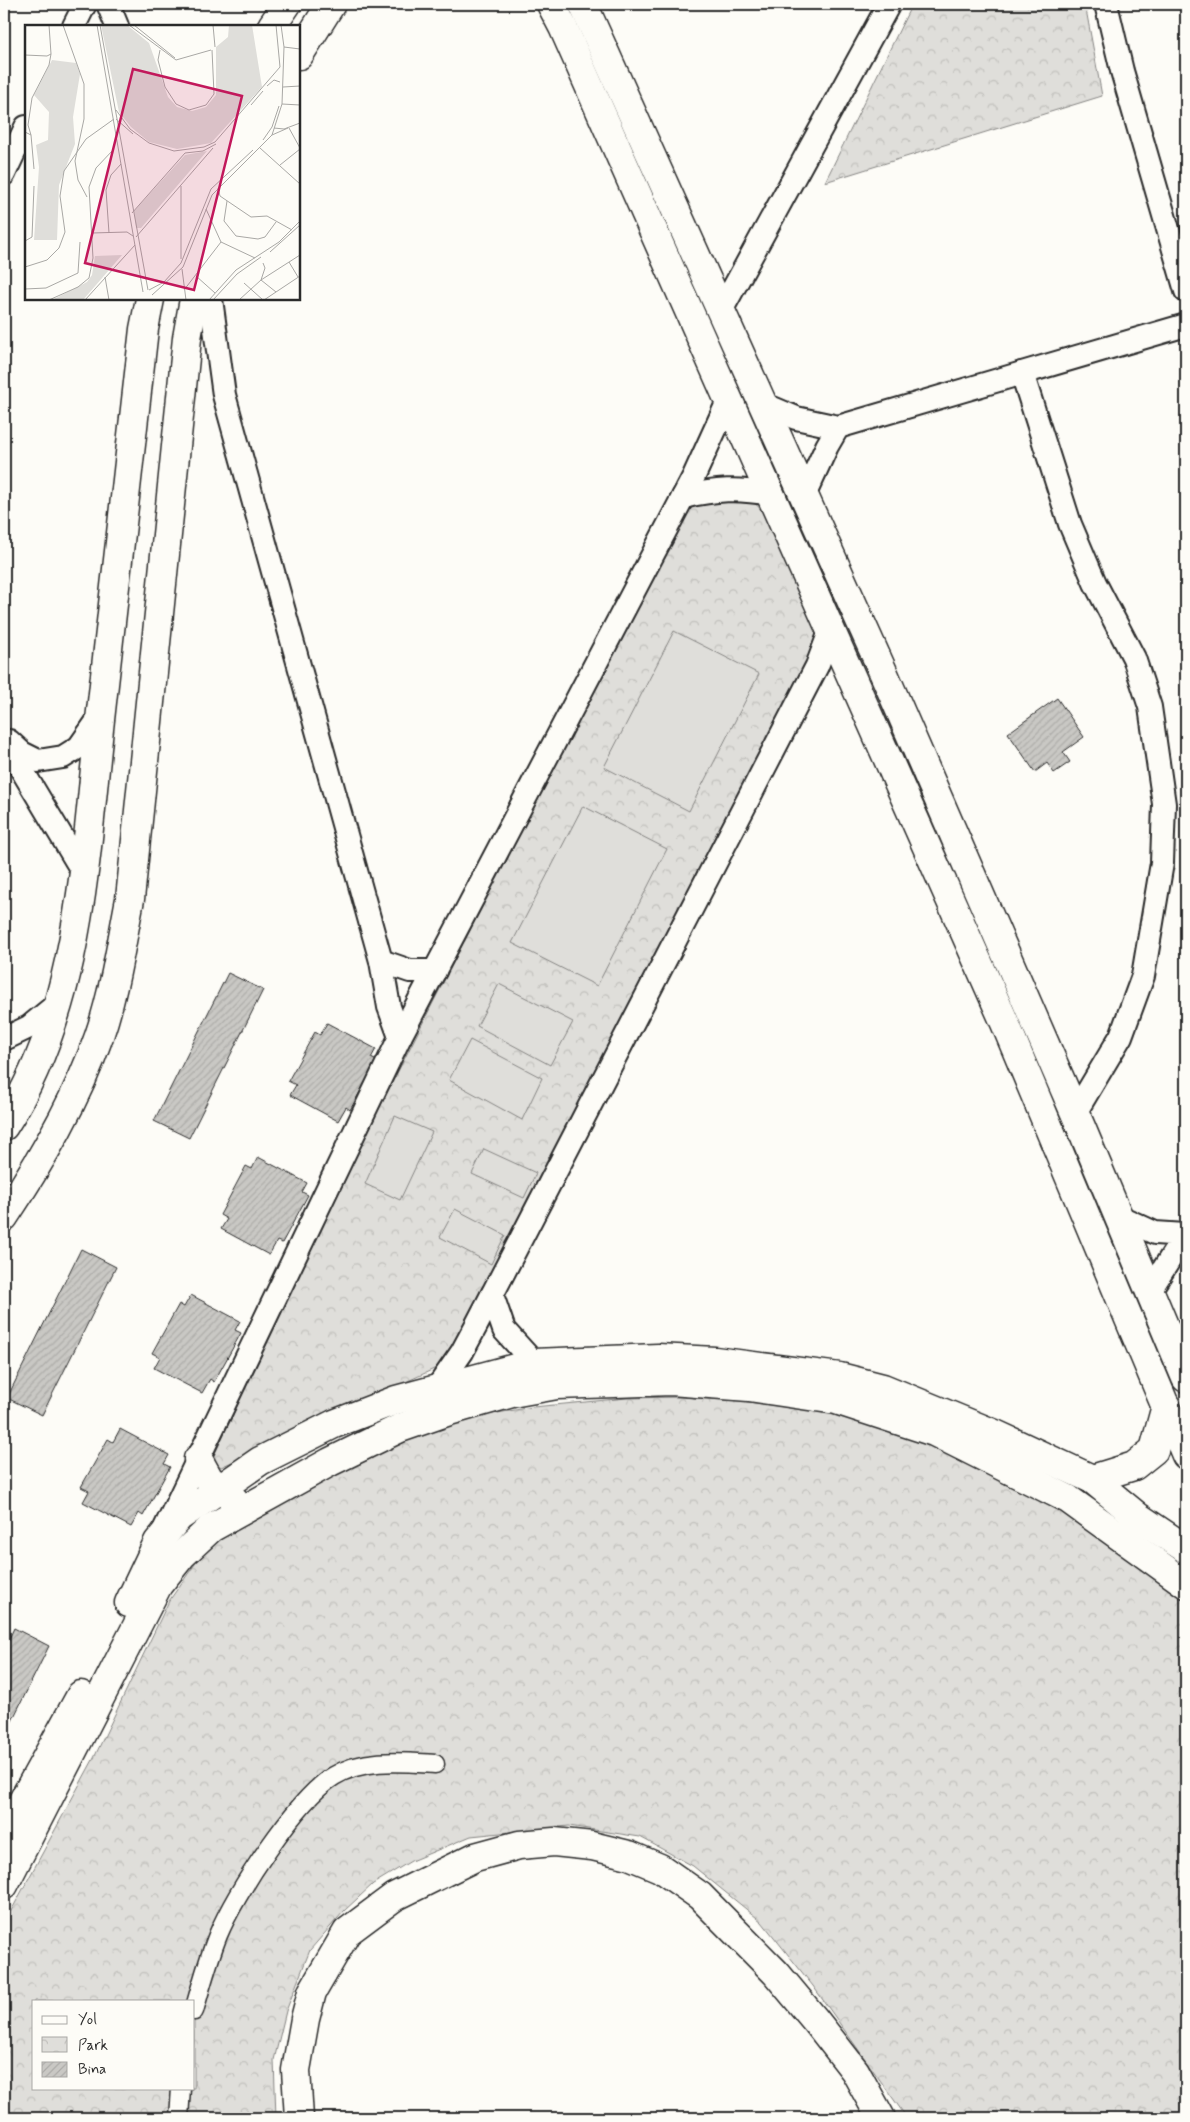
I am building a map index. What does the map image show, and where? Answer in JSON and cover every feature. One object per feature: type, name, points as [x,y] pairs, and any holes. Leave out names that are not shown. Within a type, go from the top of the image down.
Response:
[{"type":"street","points":[[74,25],[85,4]]},
{"type":"street","points":[[108,4],[117,25]]},
{"type":"street","points":[[273,25],[287,4]]},
{"type":"street","points":[[300,53],[331,4]]},
{"type":"street","points":[[551,4],[729,399],[1005,1024],[1186,1454]]},
{"type":"street","points":[[584,4],[804,496],[1075,1113],[1186,1378]]},
{"type":"street","points":[[721,311],[889,4]]},
{"type":"street","points":[[1106,4],[1122,71],[1186,291]]},
{"type":"street","points":[[6,162],[25,129]]},
{"type":"street","points":[[6,1111],[29,1080],[51,1029],[75,931],[144,329],[150,300]]},
{"type":"street","points":[[4,1217],[80,1085],[100,1034],[117,963],[130,900],[187,338],[194,300]]},
{"type":"street","points":[[211,300],[224,395],[381,961],[389,1007],[400,1038]]},
{"type":"street","points":[[763,404],[796,418],[838,427],[1186,325]]},
{"type":"street","points":[[1022,373],[1070,524],[1095,583],[1134,658],[1150,707],[1164,804],[1162,863],[1143,976],[1121,1036],[1075,1113]]},
{"type":"street","points":[[4,1834],[108,1645],[400,1038],[683,497],[729,399]]},
{"type":"street","points":[[804,496],[838,427]]},
{"type":"street","points":[[683,497],[715,489],[746,490],[771,494]]},
{"type":"street","points":[[436,1388],[462,1352],[492,1295],[817,666],[831,629]]},
{"type":"street","points":[[4,736],[22,753],[38,761],[62,757],[79,748],[100,717]]},
{"type":"street","points":[[4,740],[82,872]]},
{"type":"street","points":[[381,961],[410,971],[435,971]]},
{"type":"street","points":[[4,1039],[29,1027],[57,1004]]},
{"type":"street","points":[[1118,1216],[1155,1233],[1186,1235],[1149,1292]]},
{"type":"street","points":[[492,1295],[504,1330],[534,1363]]},
{"type":"street","points":[[158,1542],[179,1517],[221,1490],[260,1461],[329,1426],[396,1400],[534,1363],[658,1358],[778,1367],[840,1377],[883,1388],[942,1412],[1092,1479],[1137,1516],[1186,1549]]},
{"type":"street","points":[[4,1885],[158,1584],[182,1555],[211,1528],[330,1462],[400,1428],[448,1411],[512,1393],[557,1385],[671,1381],[749,1387],[836,1400],[934,1432],[1068,1499],[1186,1584]]},
{"type":"street","points":[[1092,1479],[1134,1466],[1154,1450],[1166,1406]]},
{"type":"street","points":[[198,1459],[209,1480],[245,1509]]},
{"type":"street","points":[[195,2008],[219,1934],[246,1884],[299,1806],[334,1776],[351,1769],[383,1763],[435,1764]]},
{"type":"street","points":[[299,2118],[296,2070],[312,1992],[347,1932],[394,1897],[475,1857],[518,1845],[554,1842],[592,1846],[630,1855],[660,1868],[700,1896],[776,1973],[816,2021],[855,2071],[881,2118]]},
{"type":"street","points":[[179,2118],[182,2090]]},
{"type":"green space","points":[[912,4],[1085,4],[1102,96],[825,182]]},
{"type":"green space","points":[[749,498],[766,514],[813,618],[817,640],[813,664],[456,1350],[434,1369],[221,1467],[212,1460],[331,1203],[666,545],[690,509],[701,500]]},
{"type":"green space","points":[[674,631],[759,674],[689,811],[604,767]]},
{"type":"green space","points":[[583,806],[667,849],[597,986],[512,943]]},
{"type":"green space","points":[[499,984],[573,1022],[550,1065],[477,1026]]},
{"type":"green space","points":[[470,1040],[542,1078],[522,1120],[449,1080]]},
{"type":"green space","points":[[395,1116],[432,1132],[400,1200],[365,1184]]},
{"type":"green space","points":[[484,1149],[536,1173],[524,1198],[472,1174]]},
{"type":"green space","points":[[455,1209],[505,1235],[491,1264],[440,1237]]},
{"type":"green space","points":[[680,1397],[741,1401],[835,1414],[921,1442],[991,1471],[1067,1514],[1186,1601],[1186,2118],[907,2118],[813,1986],[762,1922],[693,1866],[640,1837],[569,1826],[471,1836],[411,1861],[373,1884],[344,1911],[310,1950],[286,2011],[274,2060],[276,2118],[4,2118],[4,1924],[94,1758],[169,1601],[202,1554],[248,1518],[361,1459],[461,1419],[533,1407],[627,1398]]},
{"type":"building","points":[[1057,698],[1084,737],[1063,752],[1070,762],[1054,773],[1047,763],[1035,772],[1008,733]]},
{"type":"building","points":[[228,973],[263,990],[189,1138],[154,1121]]},
{"type":"building","points":[[327,1023],[376,1049],[371,1058],[377,1061],[350,1110],[346,1107],[338,1121],[290,1095],[296,1085],[288,1081],[315,1032],[320,1035]]},
{"type":"building","points":[[258,1157],[307,1183],[302,1192],[308,1195],[282,1243],[277,1241],[269,1255],[221,1229],[227,1219],[220,1215],[246,1166],[252,1169]]},
{"type":"building","points":[[81,1249],[116,1267],[42,1415],[7,1398]]},
{"type":"building","points":[[191,1295],[240,1321],[235,1330],[241,1333],[214,1382],[210,1379],[202,1393],[154,1368],[160,1357],[152,1353],[179,1304],[184,1307]]},
{"type":"building","points":[[120,1429],[169,1455],[164,1464],[170,1467],[143,1516],[139,1513],[131,1527],[83,1502],[89,1491],[81,1487],[108,1439],[113,1442]]},
{"type":"building","points":[[14,1628],[49,1646],[4,1737],[4,1650]]}]
